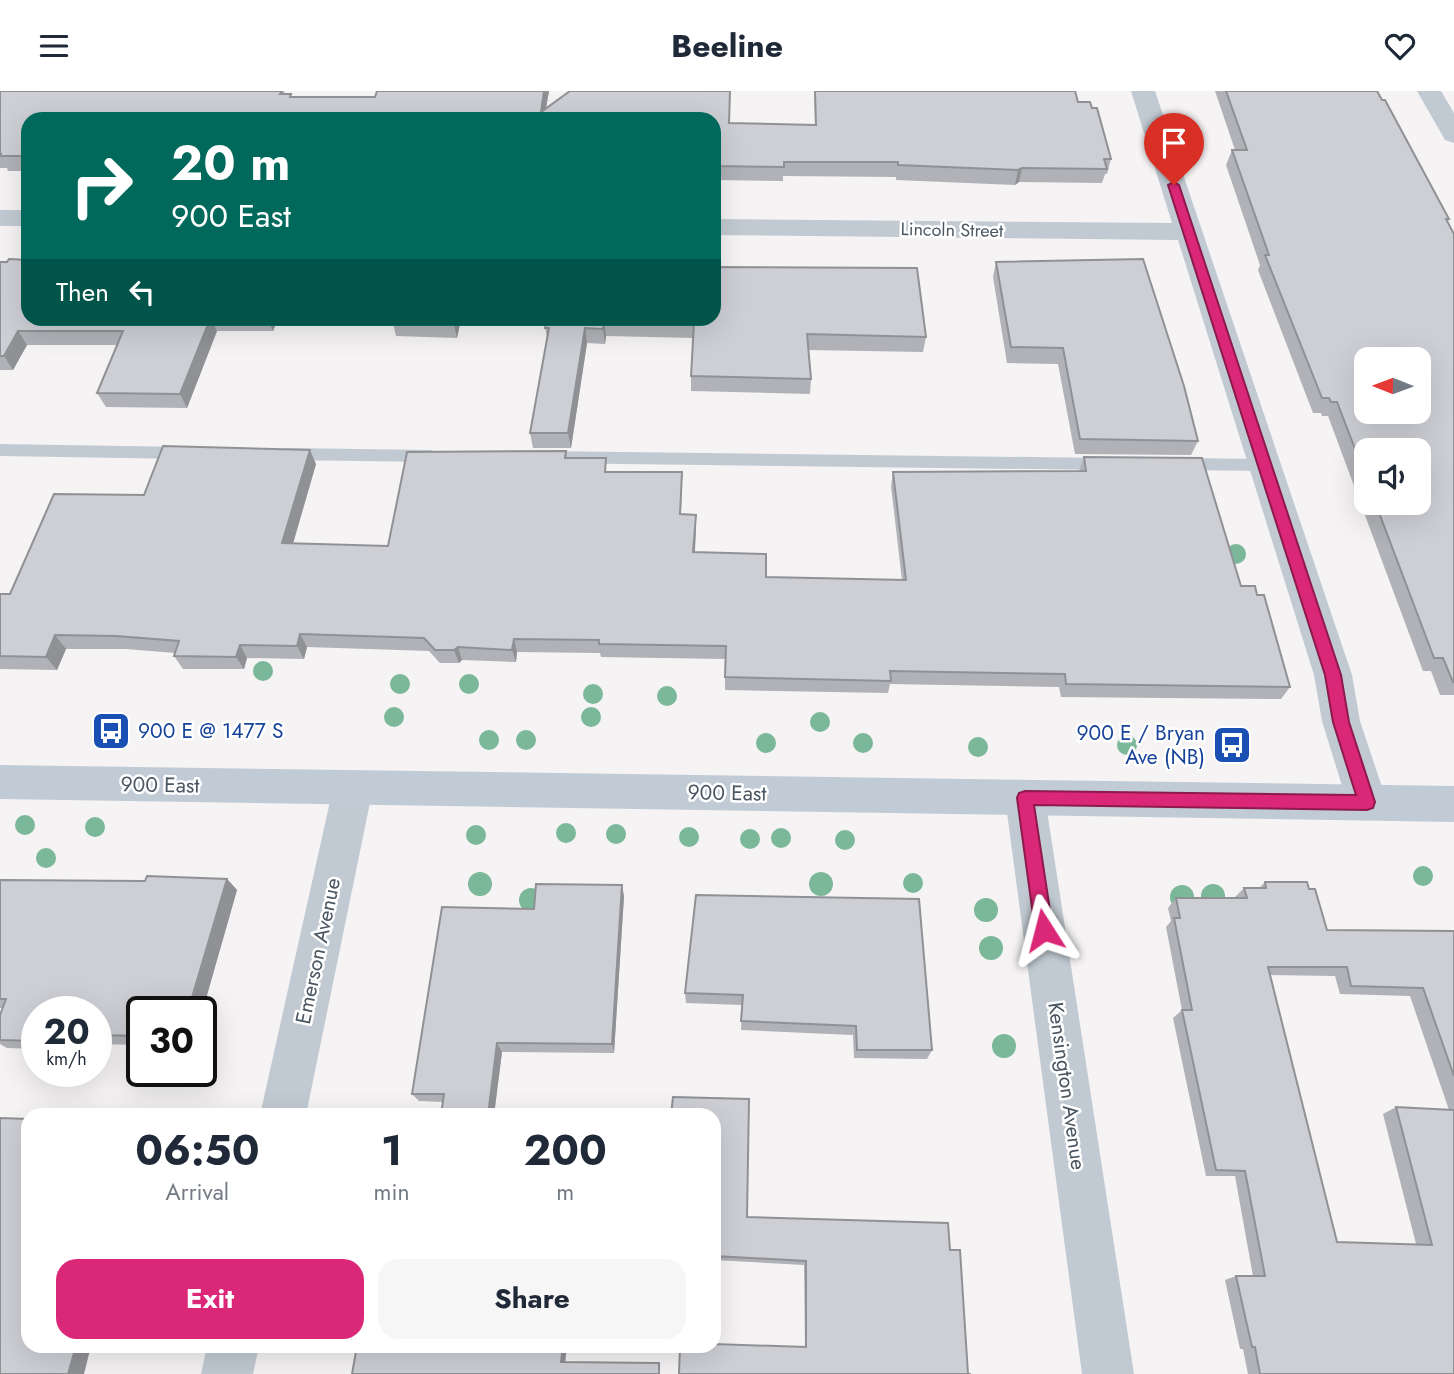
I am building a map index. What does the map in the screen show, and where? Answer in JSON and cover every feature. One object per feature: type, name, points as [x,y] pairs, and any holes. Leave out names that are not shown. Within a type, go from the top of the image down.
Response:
[{"type":"street","points":[[1143,91],[1333,675],[1341,722],[1367,802]]},
{"type":"street","points":[[1429,91],[1454,135]]},
{"type":"street","points":[[0,218],[21,218]]},
{"type":"street","name":"Lincoln Street","points":[[721,227],[1189,232]]},
{"type":"street","name":"900 East","points":[[0,782],[1454,804]]},
{"type":"street","name":"Emerson Avenue","points":[[284,1108],[353,787]]},
{"type":"street","name":"Kensington Avenue","points":[[1025,798],[1108,1374]]},
{"type":"street","points":[[227,1374],[232,1353]]},
{"type":"lane","points":[[0,450],[209,453]]},
{"type":"lane","points":[[265,454],[446,456]]},
{"type":"lane","points":[[530,457],[1130,464]]},
{"type":"lane","points":[[1158,464],[1265,465]]},
{"type":"building","points":[[0,91],[282,91],[280,94],[291,94],[290,97],[375,97],[377,91],[544,91],[541,112],[21,112],[21,156],[0,154]]},
{"type":"building","points":[[570,91],[730,91],[729,123],[816,125],[815,91],[1075,91],[1078,102],[1090,102],[1092,108],[1097,108],[1111,159],[1104,159],[1107,169],[1018,170],[898,165],[898,162],[784,162],[784,167],[721,166],[721,112],[541,112]]},
{"type":"building","points":[[1226,91],[1377,91],[1382,100],[1385,100],[1449,219],[1446,219],[1454,234],[1454,682],[1443,658],[1434,658],[1380,515],[1431,515],[1431,438],[1354,438],[1354,446],[1337,402],[1322,398],[1265,255],[1269,255],[1232,150],[1247,150]]},
{"type":"building","points":[[9,259],[21,260],[21,326],[207,326],[180,394],[97,393],[123,331],[18,331],[4,356],[0,356],[0,262],[7,262]]},
{"type":"building","points":[[1143,259],[1184,386],[1198,441],[1080,439],[1063,348],[1011,347],[996,262]]},
{"type":"building","points":[[721,267],[917,268],[926,337],[807,334],[811,379],[691,376],[694,326],[721,326]]},
{"type":"building","points":[[603,326],[603,329],[585,328],[568,433],[530,433],[549,328],[545,328]]},
{"type":"building","points":[[163,446],[310,450],[282,543],[388,546],[407,452],[566,451],[565,458],[606,458],[605,472],[682,472],[680,514],[696,515],[693,552],[766,554],[766,577],[906,580],[893,472],[1086,471],[1084,457],[1202,458],[1241,586],[1255,586],[1257,595],[1264,595],[1290,687],[1066,684],[1065,674],[890,671],[891,681],[725,677],[726,646],[599,644],[599,640],[514,639],[512,650],[458,647],[454,650],[435,650],[424,638],[300,634],[297,646],[240,645],[236,657],[174,656],[179,641],[55,635],[46,657],[0,656],[0,594],[10,594],[54,494],[144,495]]},
{"type":"building","points":[[147,876],[227,879],[192,996],[126,996],[126,1036],[112,1035],[112,996],[21,996],[21,1041],[0,1040],[0,1015],[6,999],[0,999],[0,880],[145,881]]},
{"type":"building","points":[[1265,882],[1307,882],[1309,889],[1315,889],[1327,930],[1454,931],[1454,1076],[1423,988],[1351,986],[1347,967],[1268,967],[1337,1242],[1432,1245],[1396,1107],[1454,1110],[1454,1374],[1260,1374],[1236,1276],[1265,1276],[1245,1171],[1216,1170],[1182,1010],[1192,1010],[1174,918],[1180,918],[1176,898],[1247,898],[1244,888],[1266,888]]},
{"type":"building","points":[[536,884],[622,885],[612,1044],[497,1043],[489,1108],[442,1108],[444,1094],[412,1094],[442,907],[534,909]]},
{"type":"building","points":[[696,895],[919,899],[932,1050],[857,1050],[856,1026],[741,1021],[743,995],[685,993]]},
{"type":"building","points":[[673,1097],[749,1099],[747,1217],[948,1223],[950,1250],[960,1250],[968,1374],[679,1374],[680,1353],[721,1353],[721,1344],[806,1347],[806,1261],[721,1256],[721,1108],[672,1108]]},
{"type":"building","points":[[0,1118],[21,1119],[21,1353],[74,1353],[68,1374],[0,1374]]},
{"type":"building","points":[[356,1353],[562,1353],[561,1362],[659,1363],[659,1374],[352,1374]]},
{"type":"place","name":"900 E @ 1477 S","points":[[111,731]]},
{"type":"place","name":"900 E / Bryan Ave (NB)","points":[[1232,745]]},
{"type":"route","points":[[1044,930],[1025,798],[1367,802],[1341,722],[1333,675],[1174,185]]}]
